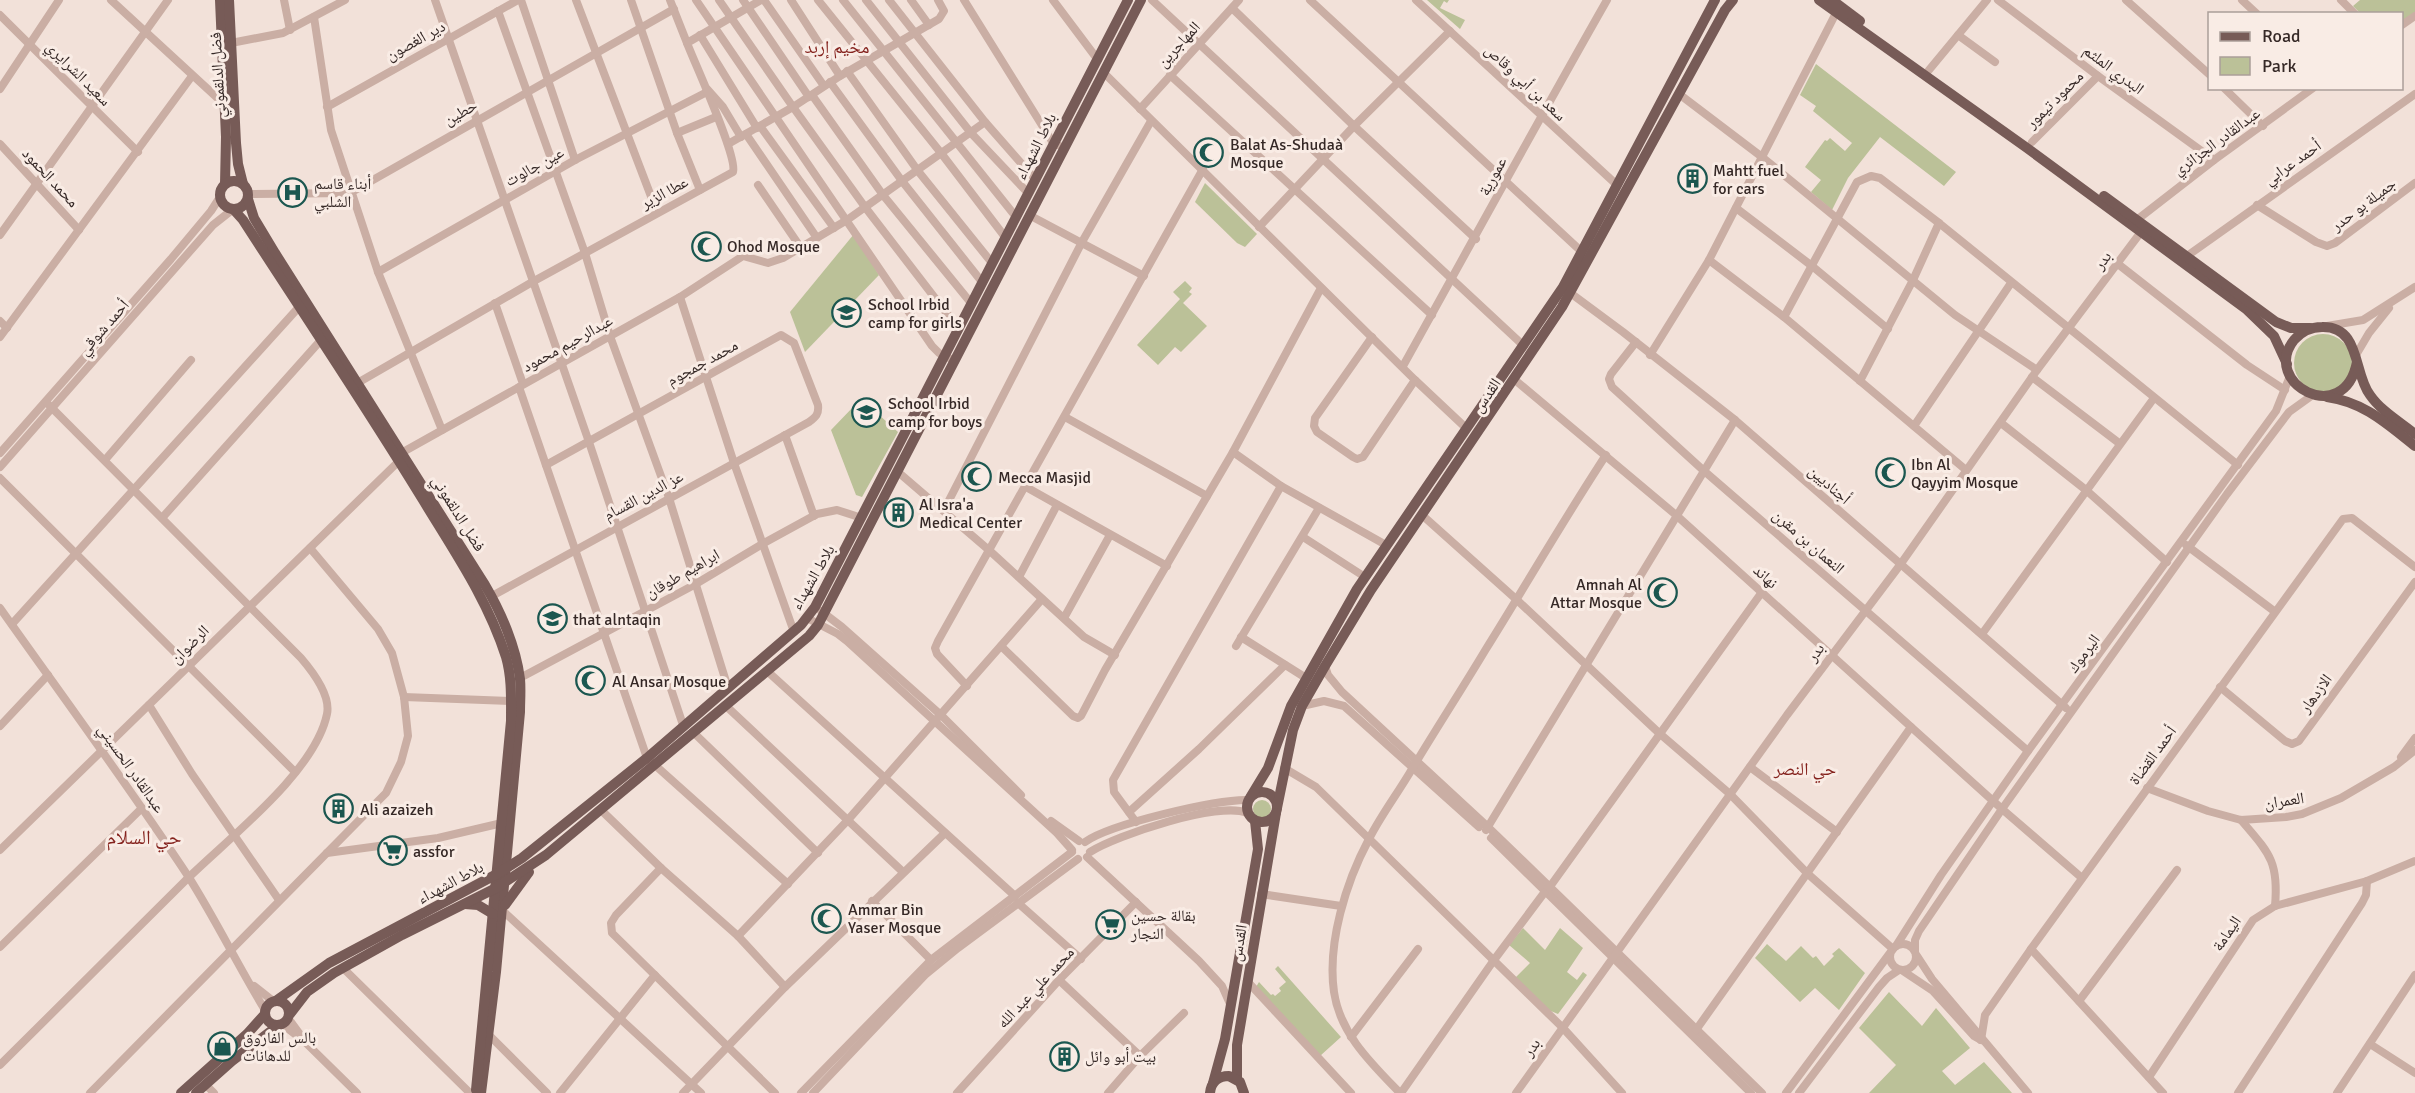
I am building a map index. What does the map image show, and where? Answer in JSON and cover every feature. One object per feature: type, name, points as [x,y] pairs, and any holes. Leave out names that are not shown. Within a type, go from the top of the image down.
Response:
[{"type":"main road","points":[[220,0],[225,104],[225,184],[220,197],[223,204],[233,210],[242,208],[248,197],[243,184],[234,181],[225,184]]},
{"type":"main road","name":"فضل الدلقموني","points":[[229,0],[237,159],[243,184]]},
{"type":"main road","points":[[196,1093],[285,1020],[307,992],[343,968],[459,900],[501,885],[546,855],[601,810],[650,761],[693,732],[808,636],[818,625],[820,611],[898,472],[1029,215],[1058,145],[1104,73],[1141,0]]},
{"type":"main road","name":"القدس","points":[[1249,798],[1268,768],[1286,714],[1365,577],[1466,428],[1567,290],[1582,252],[1715,0]]},
{"type":"main road","name":"القدس","points":[[1241,1085],[1236,1053],[1261,894],[1284,768],[1293,730],[1302,706],[1371,590],[1515,380],[1725,10],[1733,0]]},
{"type":"main road","points":[[1819,0],[2141,232],[2254,317],[2274,336],[2290,376],[2296,386],[2305,393],[2346,400],[2360,406],[2415,446]]},
{"type":"main road","points":[[1832,0],[2032,142],[2276,322],[2291,328],[2333,328],[2343,334],[2357,358],[2362,381],[2371,398],[2415,434]]},
{"type":"main road","name":"بلاط الشهداء","points":[[181,1093],[253,1029],[270,1006],[329,963],[459,900],[540,844],[650,761],[683,725],[794,632],[807,618],[820,611],[862,518],[943,356],[1035,179],[1058,145],[1127,1]]},
{"type":"main road","name":"فضل الدلقموني","points":[[248,197],[256,222],[355,385],[492,596],[506,631],[520,678],[520,712],[509,834],[501,872]]},
{"type":"main road","name":"فضل الدلقموني","points":[[233,210],[243,220],[321,340],[355,385]]},
{"type":"main road","points":[[2287,364],[2292,342],[2300,334],[2316,328]]},
{"type":"main road","points":[[2319,395],[2337,393],[2347,386],[2354,375],[2357,358]]},
{"type":"main road","name":"فضل الدلقموني","points":[[401,456],[487,607],[506,658],[512,687],[499,849],[500,911]]},
{"type":"main road","points":[[1260,791],[1271,794],[1277,803],[1276,811],[1265,822],[1251,817],[1249,798],[1260,791]]},
{"type":"main road","name":"القدس","points":[[1211,1090],[1223,1050],[1258,849],[1251,817]]},
{"type":"main road","points":[[509,834],[512,842],[522,848],[540,844]]},
{"type":"main road","points":[[459,900],[489,870],[499,849]]},
{"type":"main road","points":[[476,1093],[500,911],[526,876],[546,855]]},
{"type":"main road","points":[[459,900],[500,911]]},
{"type":"main road","points":[[482,1093],[490,1036],[500,911]]},
{"type":"main road","points":[[285,1003],[285,1020],[268,1021],[270,1006],[285,1003]]},
{"type":"main road","points":[[1211,1090],[1225,1076],[1241,1085]]},
{"type":"street","points":[[0,89],[59,0]]},
{"type":"street","points":[[111,0],[225,104]]},
{"type":"street","points":[[0,235],[168,0]]},
{"type":"street","points":[[284,0],[290,30]]},
{"type":"street","points":[[231,43],[263,38],[290,30],[345,0]]},
{"type":"street","points":[[435,0],[506,199],[683,725]]},
{"type":"street","points":[[519,0],[575,160]]},
{"type":"street","name":"دير الغصون","points":[[327,107],[519,0]]},
{"type":"street","points":[[576,0],[657,212]]},
{"type":"street","points":[[631,0],[677,133],[700,190]]},
{"type":"street","points":[[670,0],[728,144],[775,118],[866,60],[929,25],[944,14],[938,0]]},
{"type":"street","points":[[696,0],[932,346],[943,356],[955,361]]},
{"type":"street","points":[[719,0],[865,207],[958,328]]},
{"type":"street","points":[[687,43],[732,17],[745,4],[763,0],[902,182],[982,282]]},
{"type":"street","points":[[791,0],[918,171],[992,263]]},
{"type":"street","points":[[818,0],[1005,237]]},
{"type":"street","points":[[843,0],[1016,217]]},
{"type":"street","points":[[866,0],[970,133],[1028,193]]},
{"type":"street","points":[[889,0],[985,123],[1035,179]]},
{"type":"street","points":[[911,0],[929,25]]},
{"type":"street","points":[[964,0],[1058,145]]},
{"type":"street","points":[[1053,0],[1098,60]]},
{"type":"street","points":[[1152,0],[1524,346]]},
{"type":"street","name":"المهاجرين","points":[[1140,109],[1239,0]]},
{"type":"street","points":[[1310,0],[1582,252]]},
{"type":"street","name":"سعد بن أبي وقاص","points":[[1416,0],[1617,185]]},
{"type":"street","name":"عمورية","points":[[1403,366],[1476,239],[1540,116],[1607,0]]},
{"type":"street","points":[[1929,70],[1987,0]]},
{"type":"street","name":"البدري الملثم","points":[[1998,0],[2214,160]]},
{"type":"street","points":[[2126,0],[2208,73]]},
{"type":"street","points":[[2242,0],[2255,12]]},
{"type":"street","points":[[2341,0],[2353,12]]},
{"type":"street","points":[[745,4],[883,195],[971,303]]},
{"type":"street","points":[[1232,8],[1354,126],[1476,239]]},
{"type":"street","name":"حطين","points":[[248,197],[350,192],[674,9]]},
{"type":"street","points":[[498,11],[585,253],[610,336],[669,498],[694,585],[728,688]]},
{"type":"street","points":[[1650,355],[1709,260],[1836,13]]},
{"type":"street","name":"سعيد الشرايري","points":[[0,15],[138,152]]},
{"type":"street","points":[[314,17],[331,130],[350,192],[378,272],[442,430]]},
{"type":"street","points":[[1259,227],[1354,126],[1450,31]]},
{"type":"street","points":[[700,35],[759,127],[834,228]]},
{"type":"street","points":[[1958,35],[1995,62]]},
{"type":"street","points":[[1104,73],[1466,428]]},
{"type":"street","points":[[1170,75],[1432,315]]},
{"type":"street","points":[[0,337],[3,325],[79,230],[192,76]]},
{"type":"street","name":"محمود تيمور","points":[[2032,142],[2098,76]]},
{"type":"street","points":[[705,89],[723,107],[817,238]]},
{"type":"street","name":"عين جالوت","points":[[378,272],[705,89]]},
{"type":"street","points":[[2226,90],[2263,126]]},
{"type":"street","name":"عبدالقادر الجزائري","points":[[2138,219],[2310,90]]},
{"type":"street","points":[[1678,94],[1762,157],[1955,315],[1979,330],[2119,443]]},
{"type":"street","name":"أحمد عرابي","points":[[2187,256],[2415,94]]},
{"type":"street","points":[[677,133],[716,117]]},
{"type":"street","points":[[944,510],[1082,242],[1151,121]]},
{"type":"street","points":[[758,185],[801,248],[847,220],[985,123]]},
{"type":"street","name":"محمد الحمود","points":[[0,144],[79,230]]},
{"type":"street","name":"عطا الزير","points":[[355,385],[495,303],[734,171],[728,144]]},
{"type":"street","points":[[967,686],[942,661],[935,648],[1203,169]]},
{"type":"street","points":[[1784,317],[1857,182],[1871,176],[1889,184],[1939,223],[2238,465]]},
{"type":"street","name":"جميلة بو حدر","points":[[2257,205],[2316,242],[2327,246],[2336,243],[2415,183]]},
{"type":"street","name":"أحمد شوقي","points":[[0,467],[206,218],[220,197]]},
{"type":"street","points":[[1736,208],[1812,266],[1887,329]]},
{"type":"street","name":"أحمد شوقي","points":[[0,453],[49,405],[213,225],[233,210]]},
{"type":"street","points":[[1029,215],[1143,276]]},
{"type":"street","points":[[1860,381],[1913,280],[1939,223]]},
{"type":"street","name":"بدر","points":[[1516,1093],[1730,794],[2141,232]]},
{"type":"street","name":"عبدالرحيم محمود","points":[[401,456],[442,430],[680,297],[744,256],[768,263],[801,248]]},
{"type":"street","points":[[1709,260],[1784,317],[1966,470]]},
{"type":"street","points":[[2118,264],[2247,365],[2285,390]]},
{"type":"street","points":[[1914,426],[2011,283]]},
{"type":"street","points":[[2316,328],[2363,320],[2415,287]]},
{"type":"street","points":[[1001,646],[1078,718],[1083,714],[1233,452],[1321,288]]},
{"type":"street","name":"أجناديين","points":[[1567,290],[1735,420],[2063,706],[2072,711]]},
{"type":"street","points":[[680,297],[734,463],[794,632]]},
{"type":"street","points":[[2357,358],[2369,333],[2395,301]]},
{"type":"street","points":[[495,303],[546,465],[650,761],[788,884]]},
{"type":"street","points":[[12,624],[299,307]]},
{"type":"street","name":"محمد جمجوم","points":[[546,465],[781,335],[794,343],[818,405],[819,411],[816,417],[809,422]]},
{"type":"street","points":[[1372,337],[1316,418],[1314,426],[1317,432],[1353,457],[1357,459],[1363,456],[1415,380]]},
{"type":"street","points":[[162,518],[321,340]]},
{"type":"street","name":"النعمان بن مقرن","points":[[1636,342],[1611,374],[1609,379],[1612,387],[1703,470],[2028,751]]},
{"type":"street","points":[[105,460],[191,360]]},
{"type":"street","name":"اليرموك","points":[[1916,954],[1915,940],[1919,931],[2276,411],[2290,376]]},
{"type":"street","name":"نهاند","points":[[1515,380],[1676,515],[2001,809],[2082,878]]},
{"type":"street","name":"اليرموك","points":[[1786,1093],[1893,950],[1941,875],[2028,751],[2167,562],[2186,545],[2280,422],[2294,407],[2319,395]]},
{"type":"street","points":[[1982,634],[2154,398]]},
{"type":"street","points":[[0,1065],[294,772],[311,752],[328,711],[325,695],[308,667],[49,405]]},
{"type":"street","points":[[1065,417],[1207,496]]},
{"type":"street","points":[[1486,830],[1735,420]]},
{"type":"street","name":"عز الدين القسام","points":[[492,596],[575,548],[809,422]]},
{"type":"street","points":[[2001,423],[2086,490],[2167,562]]},
{"type":"street","points":[[785,435],[814,516]]},
{"type":"street","points":[[1233,452],[1281,486],[1386,545]]},
{"type":"street","points":[[1606,455],[1556,531],[1517,600],[1368,840],[1341,906],[1332,971],[1340,1018],[1368,1060],[1400,1093],[1762,592]]},
{"type":"street","name":"الرضوان","points":[[0,850],[310,549],[401,456]]},
{"type":"street","points":[[898,472],[944,510],[1084,637],[1115,655]]},
{"type":"street","points":[[0,478],[294,772]]},
{"type":"street","points":[[1136,822],[1114,792],[1112,785],[1114,778],[1281,486]]},
{"type":"street","points":[[1026,487],[1167,566]]},
{"type":"street","points":[[1019,578],[1057,505]]},
{"type":"street","points":[[1236,646],[1319,507]]},
{"type":"street","name":"ابراهيم طوقان","points":[[520,678],[694,585],[814,516],[837,510],[862,518]]},
{"type":"street","points":[[1422,515],[1659,733],[1730,794],[1808,874],[1893,950]]},
{"type":"street","name":"أحمد القضاة","points":[[1981,1040],[1985,1015],[2274,611],[2343,519],[2352,518],[2415,567]]},
{"type":"street","points":[[1064,618],[1110,535]]},
{"type":"street","points":[[1303,537],[1365,577]]},
{"type":"street","points":[[2186,545],[2274,611]]},
{"type":"street","points":[[90,1093],[386,793],[401,762],[408,736],[404,698],[392,653],[378,629],[310,549]]},
{"type":"street","name":"الازدهار","points":[[2220,687],[2285,741],[2292,744],[2299,741],[2415,582]]},
{"type":"street","points":[[738,936],[848,821],[1042,599]]},
{"type":"street","name":"عبدالقادر الحسيني","points":[[0,608],[142,808],[188,877],[249,982],[270,1006]]},
{"type":"street","points":[[820,611],[842,627],[1052,829],[1136,902],[1222,986],[1231,1006]]},
{"type":"street","points":[[801,1093],[931,960],[1090,846],[1031,805],[938,719],[847,641],[807,618]]},
{"type":"street","points":[[1241,637],[1306,678]]},
{"type":"street","points":[[1129,812],[1199,749],[1285,665]]},
{"type":"street","points":[[1325,666],[1328,675],[1342,692],[1414,766]]},
{"type":"street","points":[[767,671],[1081,959]]},
{"type":"street","points":[[0,726],[48,675]]},
{"type":"street","points":[[404,698],[511,701]]},
{"type":"street","points":[[1302,706],[1324,701],[1344,706],[1486,830],[1762,1093]]},
{"type":"street","points":[[148,705],[233,835],[279,900]]},
{"type":"street","points":[[725,705],[903,872]]},
{"type":"street","points":[[1696,1030],[1911,727]]},
{"type":"street","points":[[693,732],[818,853]]},
{"type":"street","points":[[2394,767],[2415,738]]},
{"type":"street","name":"العمران","points":[[2147,788],[2208,811],[2241,820],[2302,814],[2341,798],[2394,767],[2415,750]]},
{"type":"street","points":[[1750,767],[1837,832]]},
{"type":"street","points":[[1284,768],[1316,787],[1494,960],[1563,1029],[1622,1093]]},
{"type":"street","points":[[1080,854],[1074,844],[1136,822],[1225,801],[1249,798]]},
{"type":"street","points":[[0,947],[142,808]]},
{"type":"street","points":[[1080,854],[1115,839],[1180,820],[1231,809],[1251,817]]},
{"type":"street","points":[[601,810],[661,868],[738,936],[785,987]]},
{"type":"street","points":[[2241,820],[2265,847],[2272,861],[2276,877],[2274,906]]},
{"type":"street","points":[[327,853],[438,838],[502,823]]},
{"type":"street","points":[[683,1093],[785,987],[945,833]]},
{"type":"street","name":"اليمامة","points":[[2149,1077],[2253,920],[2274,906],[2367,881],[2415,861]]},
{"type":"street","points":[[661,868],[616,915],[610,928],[617,939],[775,1093]]},
{"type":"street","points":[[2079,1001],[2177,870]]},
{"type":"street","points":[[2238,1093],[2362,903],[2366,895],[2367,881]]},
{"type":"street","points":[[1261,894],[1341,906]]},
{"type":"street","points":[[813,1093],[925,975],[1016,899]]},
{"type":"street","points":[[872,901],[931,960]]},
{"type":"street","name":"محمد علي عبد الله","points":[[957,1093],[1059,981],[1136,902]]},
{"type":"street","points":[[500,911],[701,1093]]},
{"type":"street","points":[[1893,950],[1905,944],[1916,954],[1966,1023]]},
{"type":"street","points":[[1351,1037],[1418,949]]},
{"type":"street","points":[[2031,949],[2163,1093]]},
{"type":"street","points":[[1893,950],[1892,965],[1926,985],[1978,1032],[1981,1040],[2028,1093]]},
{"type":"street","points":[[1799,1093],[1879,987],[1887,978],[1911,968],[1916,954]]},
{"type":"street","points":[[1616,956],[1751,1093]]},
{"type":"street","points":[[343,968],[470,1093]]},
{"type":"street","points":[[560,1093],[655,975]]},
{"type":"street","points":[[2337,1093],[2415,975]]},
{"type":"street","points":[[1059,981],[1140,1056]]},
{"type":"street","points":[[1247,981],[1351,1093]]},
{"type":"street","points":[[1108,1093],[1140,1056],[1184,1013]]},
{"type":"street","points":[[1966,1023],[1985,1015]]},
{"type":"street","points":[[285,1020],[303,1041],[357,1093]]},
{"type":"street","points":[[490,1036],[547,1093]]},
{"type":"street","points":[[2370,1044],[2415,1073]]},
{"type":"street","points":[[205,1084],[214,1093]]},
{"type":"street","points":[[1241,1085],[1251,1093]]},
{"type":"green space","points":[[1427,0],[1449,0],[1447,3],[1444,1],[1440,8],[1465,20],[1460,29]]},
{"type":"green space","points":[[2360,0],[2415,0],[2415,12],[2403,22],[2403,12],[2359,12],[2353,6]]},
{"type":"green space","points":[[1816,64],[1956,172],[1944,186],[1880,137],[1848,178],[1832,210],[1811,192],[1821,180],[1805,167],[1825,140],[1830,138],[1845,151],[1852,143],[1813,111],[1816,106],[1800,95]]},
{"type":"green space","points":[[1205,183],[1257,234],[1245,247],[1237,243],[1195,202]]},
{"type":"green space","points":[[854,234],[879,275],[805,352],[790,312]]},
{"type":"green space","points":[[1185,281],[1192,288],[1189,292],[1192,294],[1183,303],[1207,326],[1181,352],[1175,347],[1158,365],[1137,345],[1180,299],[1173,292]]},
{"type":"green space","points":[[2323,334],[2339,339],[2347,347],[2352,363],[2347,379],[2339,387],[2323,392],[2307,387],[2299,379],[2294,363],[2299,347],[2307,339]]},
{"type":"green space","points":[[855,405],[861,412],[868,405],[898,432],[862,497],[856,495],[831,430]]},
{"type":"green space","points":[[1262,800],[1268,803],[1271,809],[1268,815],[1262,818],[1256,815],[1253,809],[1256,803]]},
{"type":"green space","points":[[1523,928],[1545,950],[1560,928],[1583,948],[1567,972],[1577,980],[1583,972],[1587,975],[1558,1014],[1546,1009],[1514,979],[1530,963],[1509,945]]},
{"type":"green space","points":[[1767,944],[1786,961],[1801,946],[1813,958],[1816,956],[1824,966],[1839,948],[1865,973],[1839,1010],[1815,988],[1800,1002],[1755,958]]},
{"type":"green space","points":[[1278,966],[1341,1037],[1320,1056],[1256,987],[1259,982],[1271,995],[1275,996],[1281,991],[1279,988],[1286,982],[1275,969]]},
{"type":"green space","points":[[1889,992],[1922,1026],[1936,1008],[1970,1048],[1942,1071],[1955,1085],[1984,1062],[2012,1093],[1869,1093],[1896,1065],[1859,1028]]},
{"type":"place","name":"Balat As-Shudaà Mosque","points":[[1209,153]]},
{"type":"place","name":"Mahtt fuel for cars","points":[[1692,179]]},
{"type":"place","name":"أبناء قاسم الشلبي","points":[[293,192]]},
{"type":"place","name":"Ohod Mosque","points":[[706,246]]},
{"type":"place","name":"School Irbid camp for girls","points":[[847,313]]},
{"type":"place","name":"School Irbid camp for boys","points":[[867,412]]},
{"type":"place","name":"Ibn Al Qayyim Mosque","points":[[1890,473]]},
{"type":"place","name":"Mecca Masjid","points":[[977,477]]},
{"type":"place","name":"Al Isra'a Medical Center","points":[[898,513]]},
{"type":"place","name":"Amnah Al Attar Mosque","points":[[1663,593]]},
{"type":"place","name":"that alntaqin","points":[[552,619]]},
{"type":"place","name":"Al Ansar Mosque","points":[[591,681]]},
{"type":"place","name":"Ali azaizeh","points":[[339,809]]},
{"type":"place","name":"assfor","points":[[392,851]]},
{"type":"place","name":"Ammar Bin Yaser Mosque","points":[[827,918]]},
{"type":"place","name":"بقالة حسين النجار","points":[[1110,924]]},
{"type":"place","name":"بالس الفاروق للدهانات","points":[[222,1046]]},
{"type":"place","name":"بيت أبو وائل","points":[[1064,1056]]},
{"type":"district","name":"مخيم إربد","points":[[837,47]]},
{"type":"district","name":"حي النصر","points":[[1805,769]]},
{"type":"district","name":"حي السلام","points":[[144,837]]}]
